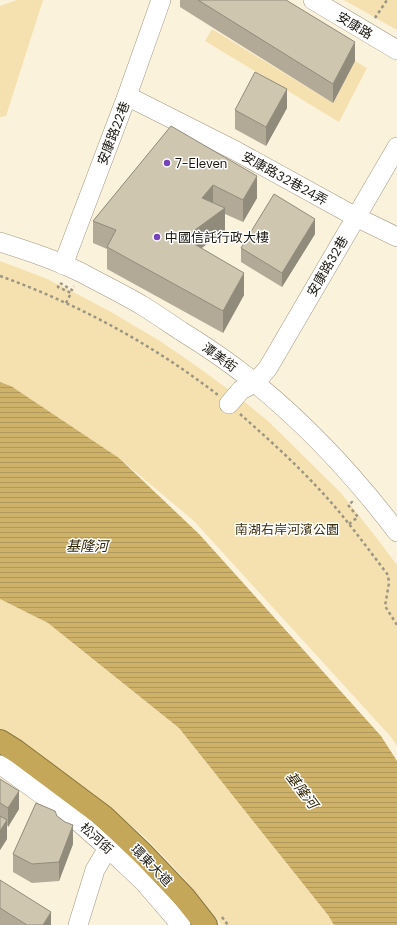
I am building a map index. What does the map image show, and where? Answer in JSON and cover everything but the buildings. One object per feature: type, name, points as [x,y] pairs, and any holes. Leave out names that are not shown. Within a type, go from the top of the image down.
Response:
[{"type":"highway","name":"環東大道","points":[[0,741],[77,796],[105,819],[185,898],[206,925]]},
{"type":"street","name":"安康路22巷","points":[[63,265],[127,96],[161,0]]},
{"type":"street","name":"安康路","points":[[313,0],[397,50]]},
{"type":"street","name":"安康路32巷24弄","points":[[127,96],[236,151],[356,217],[397,236]]},
{"type":"street","name":"安康路32巷","points":[[229,404],[241,390],[255,383],[268,368],[397,147]]},
{"type":"street","name":"潭美街","points":[[0,242],[22,249],[82,273],[143,306],[204,346],[255,383],[293,417],[339,462],[375,503],[397,532]]},
{"type":"street","name":"松河街","points":[[0,765],[74,818],[108,848],[144,882],[181,925]]},
{"type":"street","points":[[78,925],[95,870],[108,848]]},
{"type":"path","points":[[367,32],[387,0]]},
{"type":"path","points":[[66,303],[71,293],[58,286],[60,283],[72,290]]},
{"type":"path","points":[[349,524],[358,517],[348,505],[352,502]]},
{"type":"path","points":[[385,606],[397,625]]},
{"type":"green space","points":[[17,0],[43,0],[6,116],[0,117],[0,6]]},
{"type":"green space","points":[[344,0],[397,0],[397,30]]},
{"type":"green space","points":[[212,29],[333,103],[355,61],[367,68],[339,122],[205,41]]},
{"type":"green space","name":"南湖右岸河濱公園","points":[[0,261],[45,278],[79,295],[160,341],[236,395],[268,421],[341,493],[397,565],[397,746],[391,737],[194,521],[119,458],[11,386],[0,382]]},
{"type":"green space","points":[[0,599],[48,623],[179,728],[328,915],[334,925],[222,925],[183,877],[147,839],[90,791],[0,729]]},
{"type":"water","name":"基隆河","points":[[0,382],[11,386],[119,458],[199,534],[381,736],[397,761],[397,925],[334,925],[328,915],[179,728],[48,623],[0,599]]},
{"type":"place","name":"7-Eleven","points":[[167,163]]},
{"type":"place","name":"中國信託行政大樓","points":[[157,237]]}]
